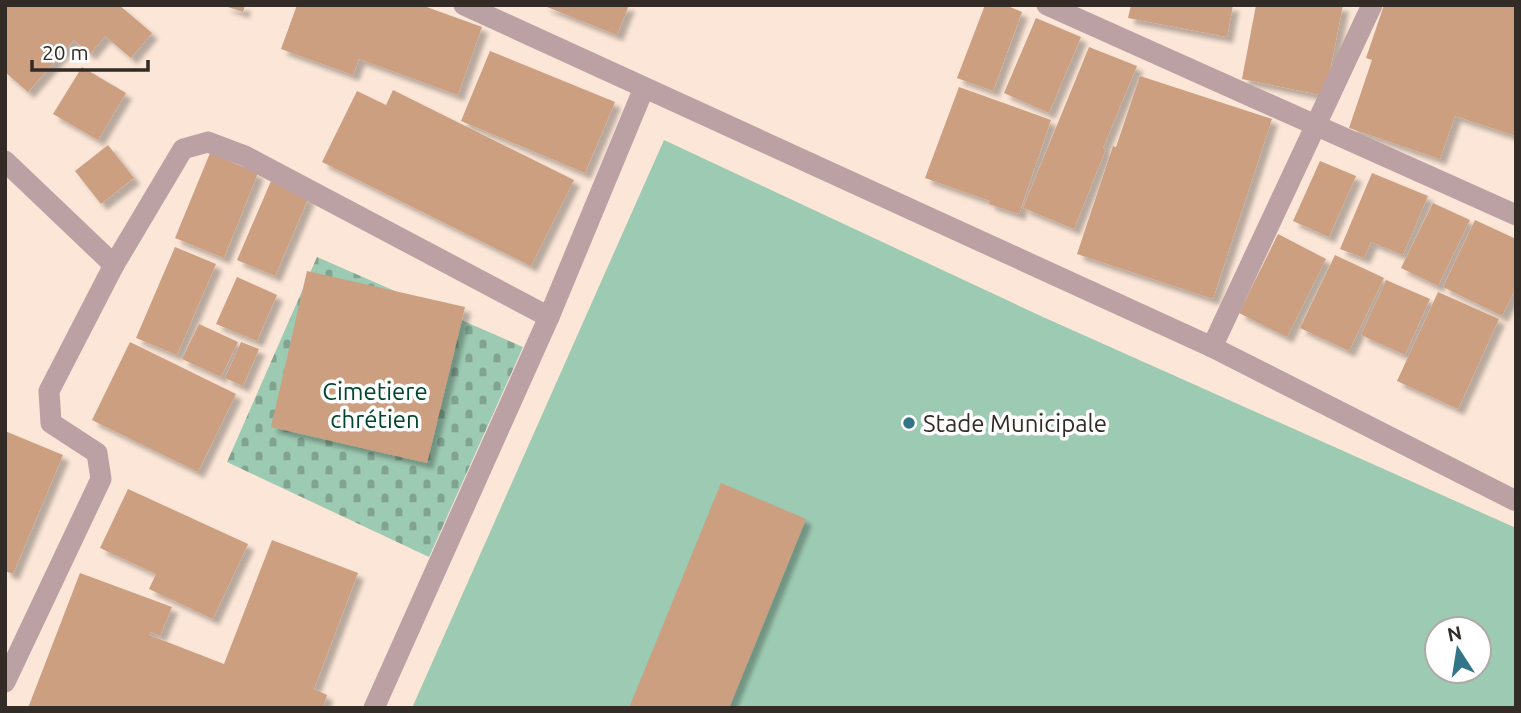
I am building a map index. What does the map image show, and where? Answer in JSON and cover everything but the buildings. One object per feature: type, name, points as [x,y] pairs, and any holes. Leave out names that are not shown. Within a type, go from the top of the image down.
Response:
[{"type":"street","points":[[464,5],[1212,347],[1516,501]]},
{"type":"street","points":[[1047,5],[1516,215]]},
{"type":"street","points":[[1212,347],[1372,5]]},
{"type":"street","points":[[374,708],[549,317],[644,88]]},
{"type":"street","points":[[5,682],[101,479],[97,453],[51,423],[48,391],[114,265],[183,149],[208,142],[245,156],[549,317]]},
{"type":"street","points":[[5,161],[114,265]]},
{"type":"green space","name":"Stade Municipale","points":[[664,140],[1043,317],[1516,528],[1516,708],[412,708]]},
{"type":"green space","name":"Cimetiere chrétien","points":[[317,257],[523,347],[429,557],[227,462]]},
{"type":"place","name":"Stade Municipale","points":[[909,423]]}]
